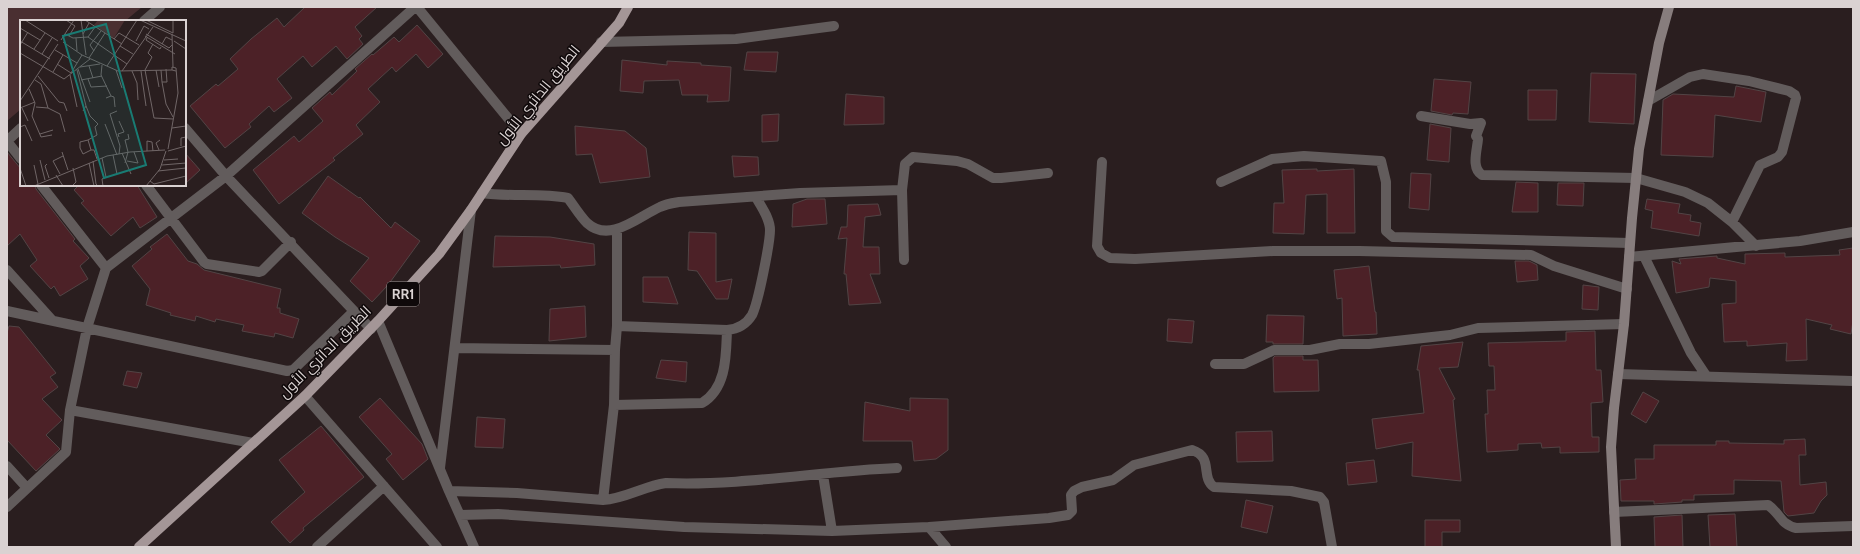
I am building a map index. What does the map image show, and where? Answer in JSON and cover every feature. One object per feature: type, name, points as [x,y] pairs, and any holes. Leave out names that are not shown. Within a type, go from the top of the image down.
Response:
[{"type":"main road","name":"الطريق الدائري الأول","points":[[139,547],[305,396],[371,329],[439,254],[471,210],[521,134],[619,23],[628,7]]},
{"type":"street","points":[[145,20],[160,7]]},
{"type":"street","points":[[7,507],[66,452],[70,410],[87,328],[106,268],[226,176],[416,7],[521,134]]},
{"type":"street","points":[[1616,547],[1611,446],[1624,324],[1636,178],[1639,149],[1659,43],[1669,7]]},
{"type":"street","points":[[601,42],[736,38],[834,26]]},
{"type":"street","points":[[1648,101],[1690,77],[1703,74],[1749,81],[1789,91],[1795,94],[1796,98],[1782,152],[1778,157],[1760,165],[1732,222]]},
{"type":"street","points":[[1421,116],[1470,124],[1481,124],[1476,136],[1478,139],[1476,166],[1478,172],[1482,174],[1636,178],[1685,192],[1708,203],[1732,222],[1756,246]]},
{"type":"street","points":[[20,129],[7,141],[20,158]]},
{"type":"street","points":[[186,129],[226,176],[291,242],[371,329]]},
{"type":"street","points":[[1221,182],[1272,159],[1304,156],[1381,162],[1386,182],[1386,231],[1393,237],[1630,243]]},
{"type":"street","points":[[904,260],[902,190],[905,164],[913,157],[957,161],[968,164],[993,178],[1048,173]]},
{"type":"street","points":[[1102,162],[1097,246],[1101,253],[1110,258],[1135,259],[1273,251],[1358,250],[1531,255],[1554,266],[1627,289]]},
{"type":"street","points":[[42,186],[106,268]]},
{"type":"street","points":[[147,186],[207,264],[260,272],[291,242]]},
{"type":"street","points":[[482,193],[499,195],[556,196],[568,198],[587,223],[597,230],[608,231],[617,229],[662,206],[678,202],[800,193],[902,190]]},
{"type":"street","points":[[617,326],[735,330],[745,324],[753,314],[770,231],[769,221],[756,196]]},
{"type":"street","points":[[440,468],[471,210]]},
{"type":"street","points":[[603,500],[614,405],[617,326],[617,229]]},
{"type":"street","points":[[1629,257],[1756,246],[1800,241],[1853,232]]},
{"type":"street","points":[[1644,256],[1691,353],[1707,377]]},
{"type":"street","points":[[7,270],[52,320]]},
{"type":"street","points":[[7,311],[287,371],[293,370],[354,310]]},
{"type":"street","points":[[378,321],[474,547]]},
{"type":"street","points":[[1215,364],[1244,364],[1274,350],[1310,350],[1340,344],[1384,342],[1450,335],[1478,328],[1624,324]]},
{"type":"street","points":[[614,405],[702,403],[708,400],[721,380],[725,364],[727,330]]},
{"type":"street","points":[[455,348],[615,350]]},
{"type":"street","points":[[1618,374],[1853,381]]},
{"type":"street","points":[[305,396],[437,547]]},
{"type":"street","points":[[70,410],[253,443]]},
{"type":"street","points":[[460,515],[498,514],[684,527],[832,531],[929,527],[1049,518],[1068,515],[1072,511],[1070,500],[1074,491],[1082,486],[1113,480],[1134,465],[1192,450],[1200,452],[1204,457],[1209,481],[1214,487],[1290,491],[1320,497],[1324,502],[1332,547]]},
{"type":"street","points":[[7,466],[27,488]]},
{"type":"street","points":[[449,491],[517,493],[603,500],[616,499],[656,484],[729,483],[823,475],[861,470],[897,468]]},
{"type":"street","points":[[823,475],[832,531]]},
{"type":"street","points":[[317,547],[384,486]]},
{"type":"street","points":[[1614,512],[1768,505],[1774,509],[1787,526],[1853,526]]},
{"type":"street","points":[[929,527],[946,547]]},
{"type":"shaded area","points":[[7,7],[142,7],[126,20],[20,20],[20,110],[7,121]]},
{"type":"building","points":[[305,7],[377,7],[355,27],[362,36],[359,39],[363,44],[347,59],[336,46],[312,67],[303,56],[277,79],[292,98],[274,112],[269,106],[249,124],[251,127],[225,148],[190,106],[216,84],[218,86],[238,69],[230,59],[251,39],[277,18],[284,27]]},
{"type":"building","points":[[417,25],[443,54],[428,68],[416,54],[396,72],[392,67],[368,89],[380,102],[356,125],[363,134],[333,158],[335,160],[279,204],[253,170],[294,136],[299,142],[323,121],[312,108],[330,92],[332,95],[357,71],[355,69],[372,54],[373,55],[394,37],[399,42]]},
{"type":"building","points":[[747,52],[778,52],[776,72],[744,70]]},
{"type":"building","points":[[622,60],[667,65],[667,61],[731,67],[729,101],[707,102],[708,95],[682,95],[679,80],[644,81],[643,93],[620,91]]},
{"type":"building","points":[[1591,73],[1636,74],[1634,124],[1589,122]]},
{"type":"building","points":[[1434,79],[1471,82],[1468,114],[1453,113],[1452,115],[1431,111]]},
{"type":"building","points":[[1736,86],[1766,92],[1761,122],[1715,115],[1713,157],[1661,155],[1663,100],[1673,94],[1734,97]]},
{"type":"building","points":[[1528,90],[1557,90],[1556,120],[1528,120]]},
{"type":"building","points":[[846,94],[884,97],[884,124],[844,125]]},
{"type":"building","points":[[779,114],[778,141],[762,142],[762,115]]},
{"type":"building","points":[[1430,124],[1451,128],[1449,162],[1427,160]]},
{"type":"building","points":[[575,126],[625,131],[646,148],[650,177],[600,183],[592,154],[576,155]]},
{"type":"building","points":[[7,152],[20,168],[20,186],[35,186],[75,239],[73,241],[89,258],[80,266],[88,279],[60,296],[54,286],[51,289],[30,266],[37,260],[20,234],[7,246]]},
{"type":"building","points":[[186,154],[200,170],[186,183]]},
{"type":"building","points":[[732,156],[758,157],[759,175],[734,177]]},
{"type":"building","points":[[1317,169],[1317,171],[1354,169],[1355,233],[1327,233],[1327,194],[1306,195],[1304,234],[1273,233],[1274,203],[1284,203],[1282,170]]},
{"type":"building","points":[[1411,173],[1431,174],[1429,210],[1409,208]]},
{"type":"building","points":[[328,176],[359,198],[360,197],[391,228],[395,222],[420,241],[388,285],[372,302],[350,281],[369,258],[335,237],[302,213]]},
{"type":"building","points":[[1516,182],[1538,183],[1538,212],[1512,212]]},
{"type":"building","points":[[1558,183],[1584,183],[1583,206],[1557,205]]},
{"type":"building","points":[[78,186],[138,186],[157,217],[140,228],[133,217],[111,236],[81,203],[84,201],[74,190]]},
{"type":"building","points":[[807,199],[825,199],[827,224],[792,227],[793,204]]},
{"type":"building","points":[[1647,199],[1680,204],[1678,213],[1691,215],[1690,221],[1701,223],[1699,236],[1651,228],[1653,211],[1645,209]]},
{"type":"building","points":[[878,204],[881,215],[865,217],[863,247],[879,247],[880,274],[870,274],[881,303],[849,305],[846,274],[844,274],[847,238],[838,239],[841,227],[847,227],[848,205]]},
{"type":"building","points":[[689,232],[716,233],[716,282],[732,279],[728,299],[716,299],[697,271],[688,270]]},
{"type":"building","points":[[167,234],[188,261],[197,264],[204,270],[281,289],[277,308],[280,308],[280,313],[299,319],[293,338],[275,333],[274,337],[242,331],[244,325],[216,319],[215,322],[196,316],[195,321],[170,315],[171,313],[146,305],[150,289],[132,266],[152,249],[150,247]]},
{"type":"building","points":[[495,236],[550,237],[594,244],[595,265],[561,268],[560,265],[493,267]]},
{"type":"building","points":[[1853,248],[1853,321],[1851,334],[1830,329],[1832,325],[1806,319],[1807,360],[1786,361],[1787,343],[1747,346],[1747,341],[1724,342],[1722,304],[1736,303],[1736,281],[1710,278],[1709,287],[1676,293],[1672,261],[1681,264],[1679,259],[1717,256],[1717,258],[1745,264],[1745,254],[1785,253],[1785,257],[1840,255],[1839,250]]},
{"type":"building","points":[[1515,261],[1529,261],[1537,265],[1538,280],[1517,282]]},
{"type":"building","points":[[1369,266],[1376,312],[1377,334],[1343,336],[1342,298],[1337,299],[1334,270]]},
{"type":"building","points":[[643,277],[668,277],[678,304],[643,302]]},
{"type":"building","points":[[1583,285],[1599,287],[1598,310],[1582,309]]},
{"type":"building","points":[[585,306],[586,337],[549,341],[550,309]]},
{"type":"building","points":[[1267,315],[1304,316],[1303,344],[1273,344],[1273,342],[1266,342]]},
{"type":"building","points":[[1168,319],[1194,321],[1192,343],[1167,341]]},
{"type":"building","points":[[9,326],[19,327],[56,373],[50,377],[58,387],[42,399],[62,420],[46,435],[60,449],[36,471],[7,440],[7,333]]},
{"type":"building","points":[[1595,331],[1596,370],[1601,370],[1603,402],[1591,403],[1592,437],[1599,437],[1599,452],[1560,453],[1560,447],[1542,448],[1541,443],[1518,444],[1518,450],[1487,452],[1485,414],[1488,414],[1487,390],[1495,390],[1494,366],[1489,366],[1488,343],[1566,341],[1566,332]]},
{"type":"building","points":[[1463,342],[1458,367],[1439,368],[1455,399],[1453,400],[1461,481],[1412,476],[1413,442],[1376,449],[1372,419],[1424,413],[1419,370],[1417,370],[1421,346]]},
{"type":"building","points":[[1275,356],[1303,356],[1303,360],[1318,360],[1319,391],[1274,392],[1273,358]]},
{"type":"building","points":[[661,360],[687,362],[686,382],[656,378]]},
{"type":"building","points":[[127,371],[142,373],[137,388],[123,385]]},
{"type":"building","points":[[1643,392],[1659,401],[1646,423],[1631,414]]},
{"type":"building","points":[[380,398],[422,444],[428,459],[403,480],[386,459],[392,454],[359,417]]},
{"type":"building","points":[[910,398],[948,399],[948,450],[936,459],[914,461],[912,441],[863,441],[865,402],[910,411]]},
{"type":"building","points":[[477,417],[505,419],[503,448],[475,447]]},
{"type":"building","points":[[321,426],[364,477],[303,528],[304,530],[290,543],[271,522],[305,492],[279,460]]},
{"type":"building","points":[[1272,431],[1273,461],[1237,462],[1236,432]]},
{"type":"building","points":[[1805,439],[1806,455],[1799,455],[1800,485],[1826,482],[1827,495],[1821,501],[1814,513],[1788,516],[1784,512],[1781,481],[1734,480],[1734,494],[1694,495],[1694,500],[1682,500],[1682,502],[1654,504],[1654,501],[1621,501],[1620,480],[1636,479],[1635,459],[1654,459],[1654,445],[1716,445],[1716,441],[1729,441],[1729,443],[1784,444],[1784,440]]},
{"type":"building","points":[[1374,460],[1377,482],[1348,485],[1346,463]]},
{"type":"building","points":[[1246,500],[1273,506],[1267,533],[1241,527]]},
{"type":"building","points":[[1735,514],[1737,547],[1710,547],[1708,515]]},
{"type":"building","points":[[1682,515],[1683,547],[1655,547],[1654,517]]},
{"type":"building","points":[[1425,520],[1460,520],[1460,532],[1442,532],[1442,547],[1425,547]]}]
